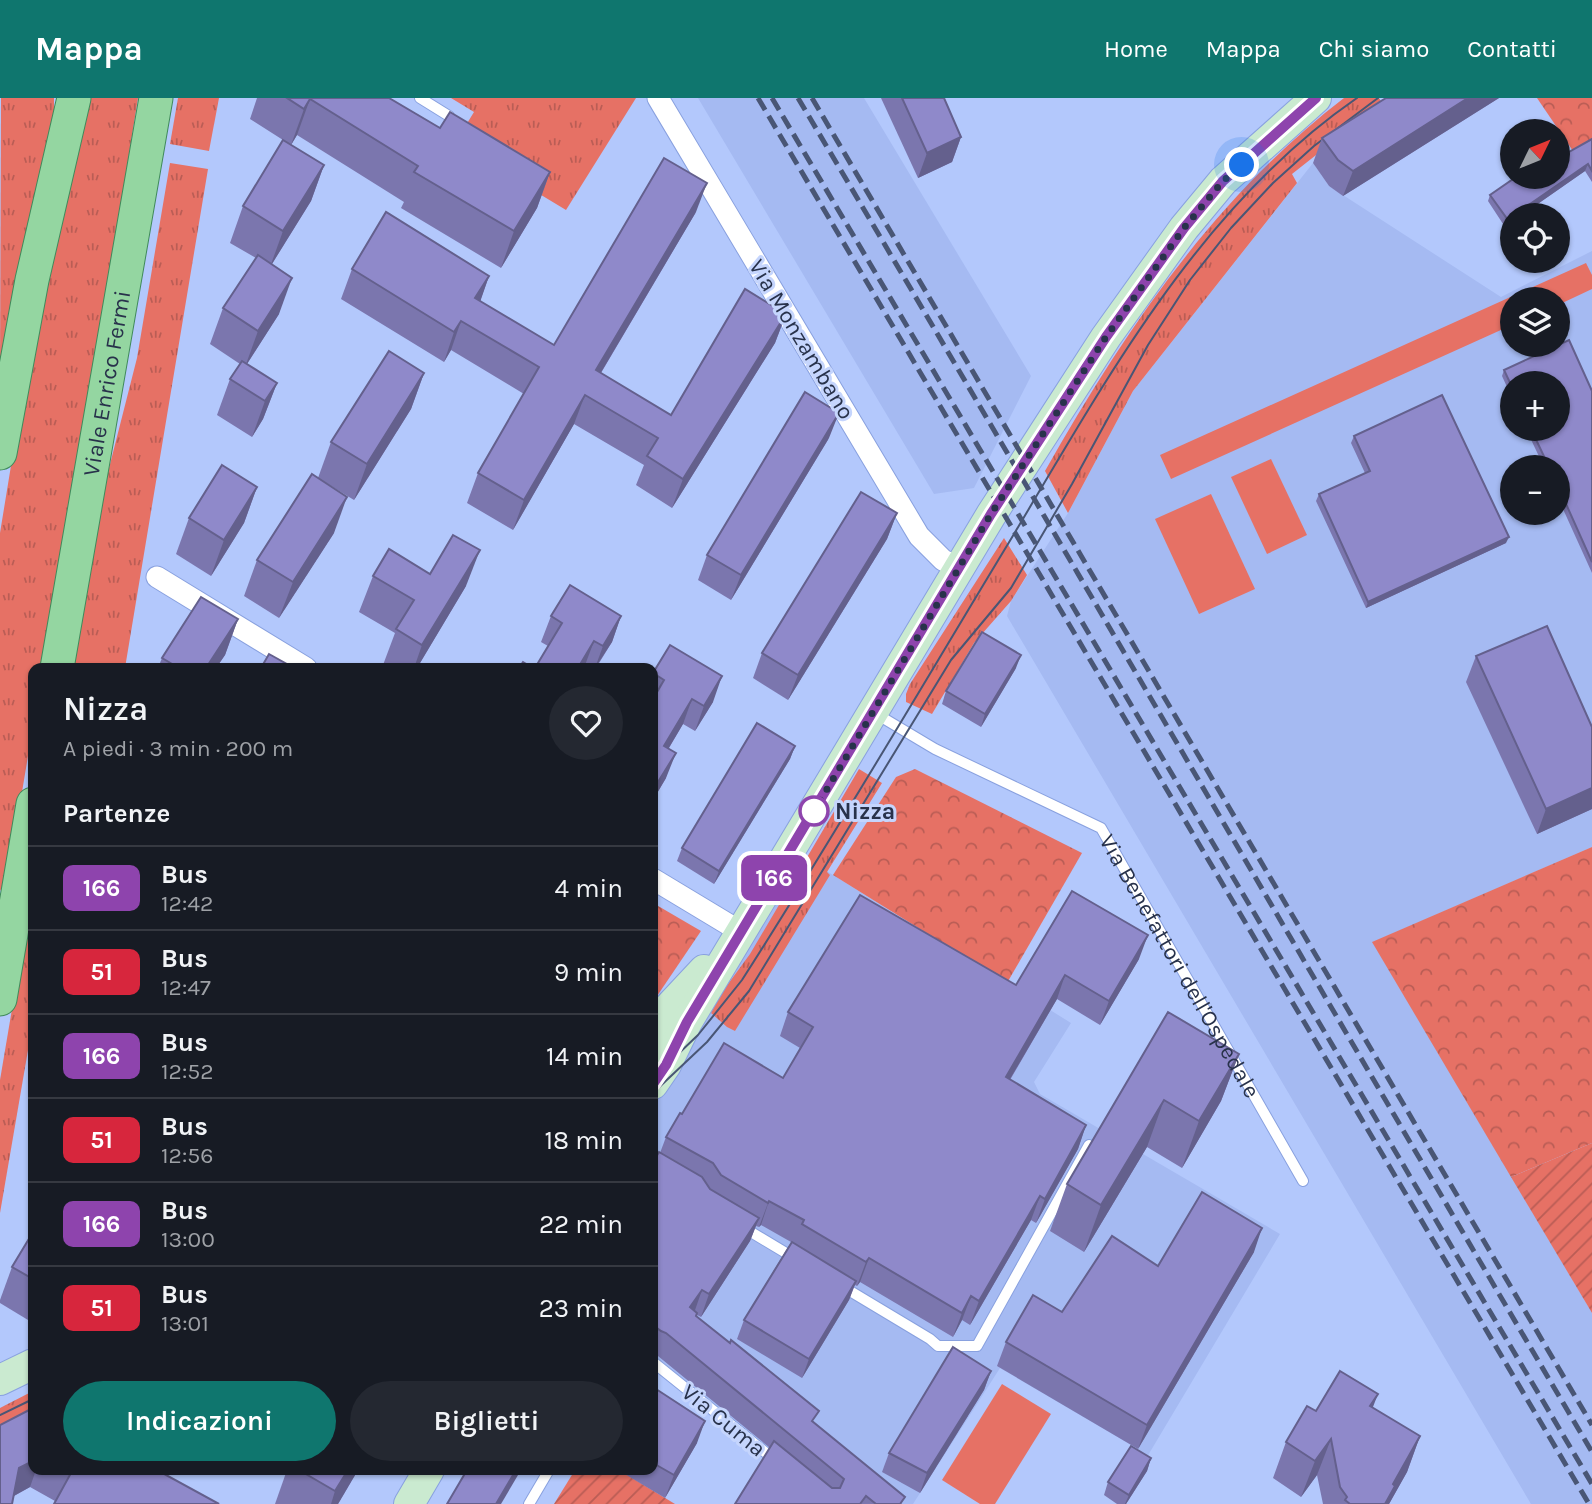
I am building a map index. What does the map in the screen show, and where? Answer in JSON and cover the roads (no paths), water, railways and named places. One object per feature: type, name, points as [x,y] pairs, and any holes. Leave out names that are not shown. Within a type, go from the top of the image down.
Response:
[{"type":"main road","points":[[0,453],[66,114],[74,98]]},
{"type":"main road","name":"Viale Enrico Fermi","points":[[58,663],[156,98]]},
{"type":"main road","points":[[658,1077],[666,1065],[663,1026],[741,932],[959,568],[1106,337],[1184,228],[1223,181],[1316,98]]},
{"type":"main road","points":[[0,999],[9,898],[28,824]]},
{"type":"main road","points":[[409,1504],[426,1475]]},
{"type":"street","name":"Via Monzambano","points":[[658,98],[919,536],[943,559],[959,568]]},
{"type":"street","points":[[157,577],[298,663]]},
{"type":"street","points":[[658,882],[741,932]]},
{"type":"lane","points":[[425,99],[449,116]]},
{"type":"lane","name":"Via Benefattori dell'Ospedale","points":[[873,711],[935,749],[1101,828],[1303,1181]]},
{"type":"lane","points":[[824,1276],[938,1346],[977,1346],[1089,1145]]},
{"type":"lane","points":[[730,1219],[812,1268]]},
{"type":"lane","name":"Via Cuma","points":[[658,1366],[787,1471]]},
{"type":"lane","points":[[529,1504],[546,1475]]},
{"type":"tram line","points":[[658,1073],[698,1035],[742,980],[845,816],[1083,418],[1161,299],[1204,243],[1250,190],[1301,141],[1357,98]]},
{"type":"tram line","points":[[658,1088],[707,1042],[749,991],[951,660],[1011,588],[1148,345],[1190,280],[1231,228],[1273,183],[1314,146],[1378,98]]},
{"type":"tram line","points":[[0,1415],[28,1401]]},
{"type":"railway","points":[[758,98],[1589,1504]]},
{"type":"railway","points":[[772,98],[1592,1484]]},
{"type":"railway","points":[[798,98],[1592,1452]]},
{"type":"railway","points":[[812,98],[1592,1425]]},
{"type":"place","name":"Nizza","points":[[814,811]]}]
